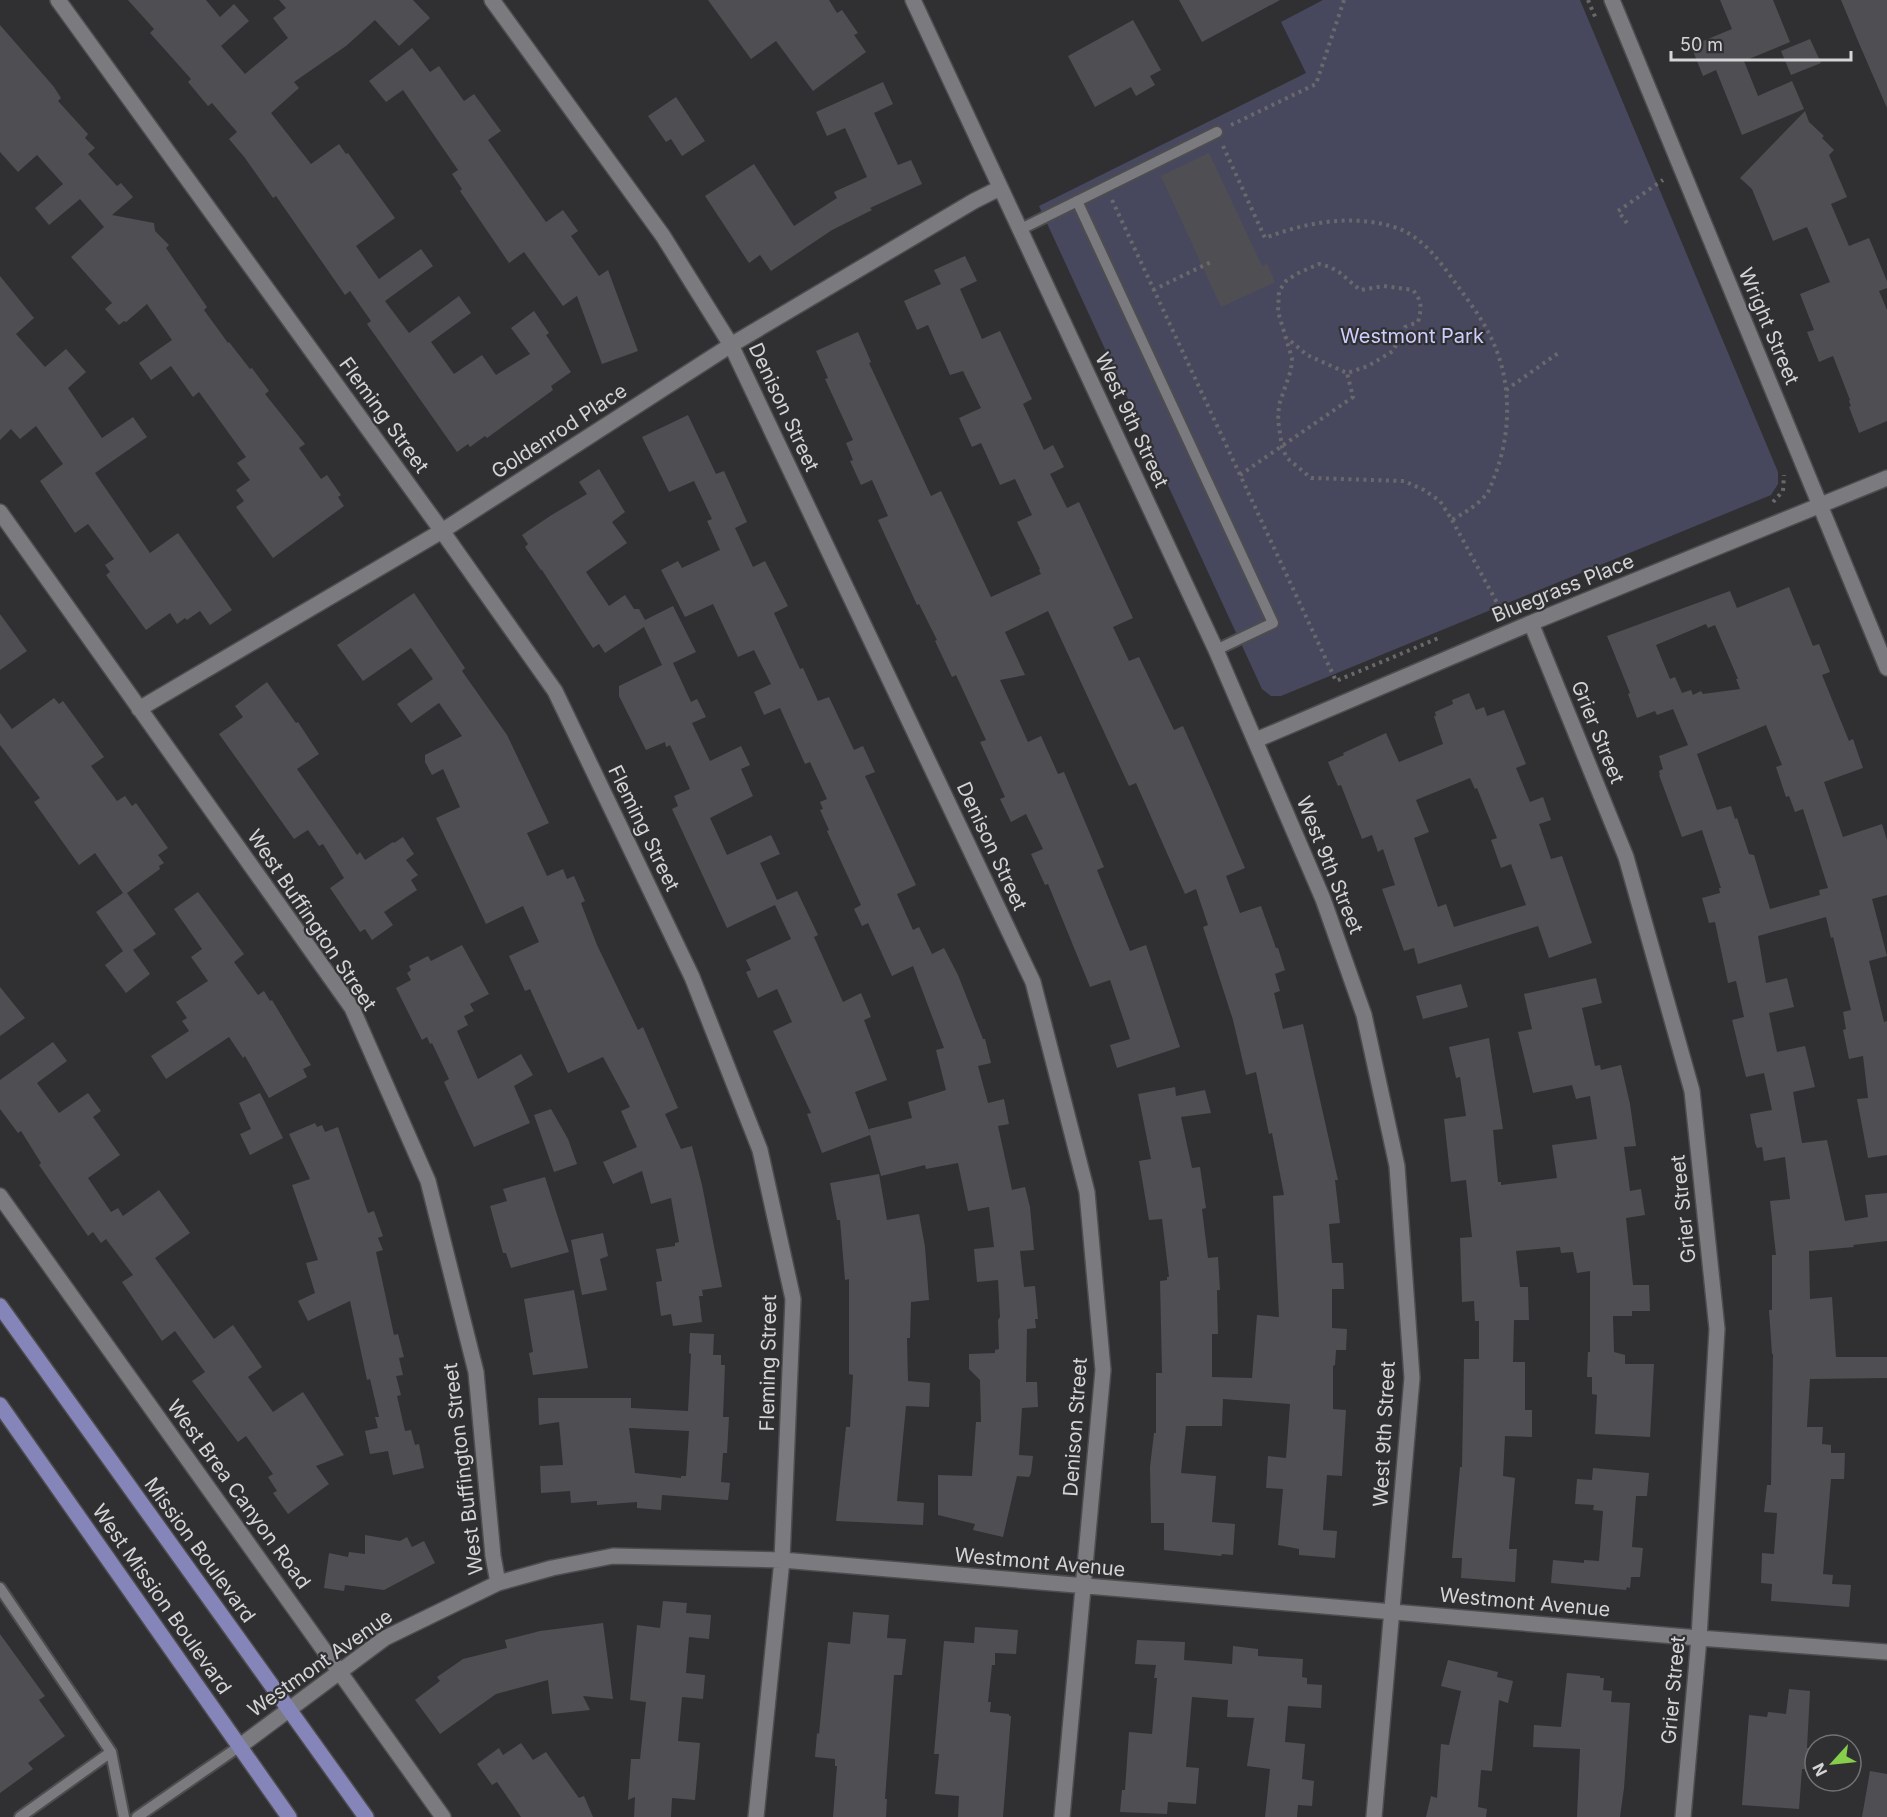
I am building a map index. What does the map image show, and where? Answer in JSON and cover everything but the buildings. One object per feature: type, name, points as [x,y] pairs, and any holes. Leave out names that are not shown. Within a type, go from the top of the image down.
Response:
[{"type":"main road","name":"Mission Boulevard","points":[[0,1306],[366,1817]]},
{"type":"main road","name":"West Mission Boulevard","points":[[0,1405],[289,1817]]},
{"type":"street","name":"Fleming Street","points":[[58,0],[555,691],[692,976],[760,1150],[793,1299],[782,1560],[756,1817]]},
{"type":"street","name":"Denison Street","points":[[492,0],[663,236],[731,345],[1033,982],[1087,1192],[1103,1370],[1062,1817]]},
{"type":"street","name":"West 9th Street","points":[[913,0],[1256,740],[1323,899],[1364,1015],[1398,1166],[1412,1378],[1374,1817]]},
{"type":"street","name":"Wright Street","points":[[1612,0],[1887,668]]},
{"type":"street","name":"Goldenrod Place","points":[[139,709],[442,531],[731,345],[974,201],[1000,188]]},
{"type":"street","name":"Bluegrass Place","points":[[1256,740],[1531,623],[1887,478]]},
{"type":"street","name":"West Buffington Street","points":[[0,512],[352,1008],[428,1181],[476,1372],[493,1556],[498,1583]]},
{"type":"street","name":"Grier Street","points":[[1531,623],[1626,857],[1692,1091],[1717,1329],[1699,1638],[1683,1817]]},
{"type":"street","name":"West Brea Canyon Road","points":[[0,1196],[443,1817]]},
{"type":"street","name":"Westmont Avenue","points":[[240,1746],[385,1638],[498,1583],[552,1568],[613,1556],[782,1560],[1083,1587],[1887,1652]]},
{"type":"lane","points":[[1019,230],[1217,132]]},
{"type":"lane","points":[[1077,201],[1273,623],[1216,650]]},
{"type":"lane","points":[[0,1587],[111,1752],[124,1817]]},
{"type":"lane","points":[[137,1817],[240,1746]]},
{"type":"lane","points":[[20,1817],[111,1752]]},
{"type":"path","points":[[1344,0],[1316,84],[1217,132],[1266,238],[1293,227],[1322,221],[1358,221],[1395,227],[1414,237],[1434,253],[1478,315],[1493,343],[1506,390],[1507,418],[1500,462],[1487,494],[1472,508],[1452,520]]},
{"type":"path","points":[[1588,0],[1597,21]]},
{"type":"path","points":[[1627,223],[1618,211],[1663,180],[1668,190]]},
{"type":"path","points":[[1106,187],[1336,681],[1447,635]]},
{"type":"path","points":[[1153,290],[1213,261]]},
{"type":"path","points":[[1287,338],[1307,355],[1347,373],[1368,366],[1393,351],[1405,327],[1418,322],[1421,310],[1420,299],[1413,290],[1384,286],[1360,291],[1339,272],[1319,264],[1309,267],[1286,281],[1279,291],[1278,312],[1292,358],[1291,370],[1279,405],[1278,420],[1282,447],[1287,458],[1311,478],[1404,481],[1424,490],[1440,501],[1502,612]]},
{"type":"path","points":[[1506,390],[1562,351]]},
{"type":"path","points":[[1240,475],[1353,397],[1347,373]]},
{"type":"path","points":[[1763,506],[1774,501],[1784,491],[1785,476],[1780,465]]},
{"type":"path","points":[[1491,617],[1513,608]]},
{"type":"green space","name":"Westmont Park","points":[[1323,0],[1580,0],[1778,472],[1778,484],[1771,495],[1281,696],[1271,696],[1262,689],[1039,206],[1306,73],[1281,22]]}]
